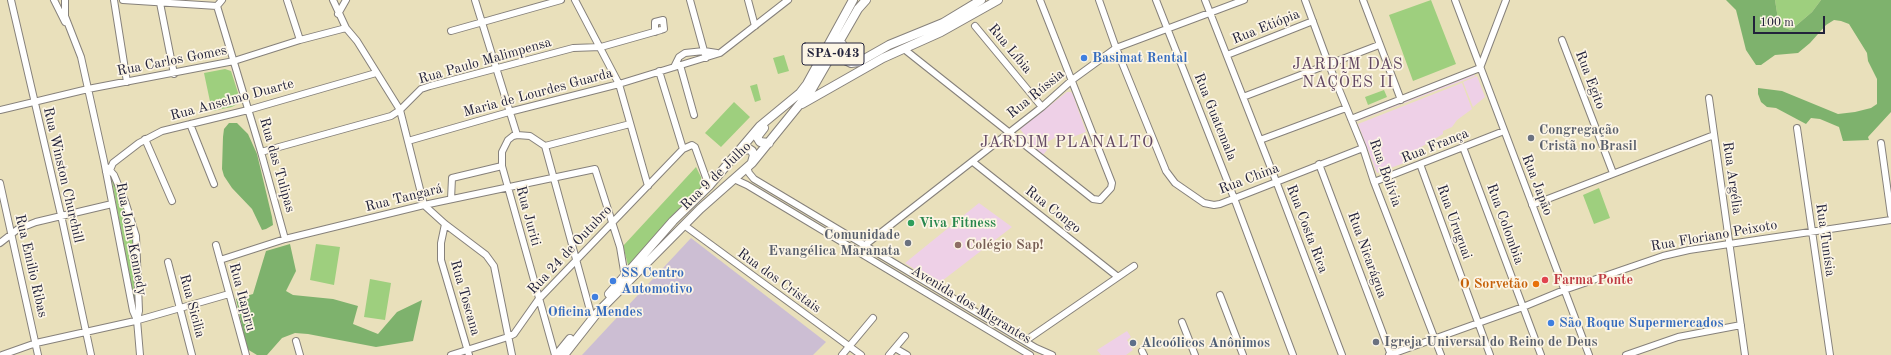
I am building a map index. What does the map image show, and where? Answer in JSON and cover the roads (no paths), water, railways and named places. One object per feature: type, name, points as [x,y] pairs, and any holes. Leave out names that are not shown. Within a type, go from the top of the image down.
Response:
[{"type":"main road","name":"Rua 9 de Julho","points":[[564,355],[597,313],[634,272],[673,221],[709,186],[760,126],[800,93],[807,84],[853,0]]},
{"type":"main road","name":"Rua 9 de Julho","points":[[556,355],[625,277],[634,272],[734,179],[769,143],[812,88],[853,21],[858,10],[866,0]]},
{"type":"main road","points":[[853,21],[840,50],[845,60],[854,64],[889,44],[943,23],[981,0]]},
{"type":"main road","points":[[798,107],[883,58],[941,32],[998,0]]},
{"type":"main road","points":[[769,143],[760,142],[757,137],[770,122],[796,101],[800,93]]},
{"type":"main road","points":[[739,151],[749,149],[753,152],[749,165]]},
{"type":"main road","points":[[731,160],[727,170],[728,174],[734,179]]},
{"type":"main road","points":[[684,225],[682,223],[684,217],[696,203],[697,198]]},
{"type":"street","name":"Rua Winston Churchill","points":[[11,0],[61,215],[91,355]]},
{"type":"street","points":[[55,0],[65,0]]},
{"type":"street","name":"Rua John Kennedy","points":[[55,0],[69,27]]},
{"type":"street","name":"Rua John Kennedy","points":[[65,0],[65,16],[81,57],[104,161],[108,171],[112,204],[133,311],[137,320]]},
{"type":"street","points":[[114,0],[128,82]]},
{"type":"street","points":[[123,0],[217,6],[222,0]]},
{"type":"street","points":[[287,0],[300,40]]},
{"type":"street","points":[[333,0],[338,14],[346,28],[357,40],[400,110],[424,205],[491,261],[496,275],[512,355]]},
{"type":"street","points":[[338,14],[346,0]]},
{"type":"street","points":[[476,0],[495,68],[517,134],[530,136],[545,146],[591,314]]},
{"type":"street","points":[[451,31],[561,0]]},
{"type":"street","points":[[575,0],[601,47],[619,84],[648,186]]},
{"type":"street","points":[[690,0],[705,55]]},
{"type":"street","points":[[748,0],[755,26]]},
{"type":"street","points":[[694,115],[677,66],[682,54],[705,55],[720,53],[788,0]]},
{"type":"street","points":[[904,49],[1010,131],[1093,199],[1103,198],[1111,188],[1112,183],[1040,0]]},
{"type":"street","name":"Rua China","points":[[1099,0],[1116,48],[1170,178],[1181,188],[1204,203],[1214,205],[1363,148]]},
{"type":"street","name":"Rua Guatemala","points":[[1156,0],[1234,198],[1293,355]]},
{"type":"street","name":"Rua Costa Rica","points":[[1205,0],[1342,355]]},
{"type":"street","name":"Rua Rússia","points":[[865,245],[1042,107],[1072,80],[1116,48],[1244,0]]},
{"type":"street","name":"Rua Bolívia","points":[[1305,0],[1329,65],[1363,148],[1374,182],[1441,355]]},
{"type":"street","points":[[1363,0],[1401,100]]},
{"type":"street","name":"Rua Japão","points":[[1455,0],[1589,355]]},
{"type":"street","points":[[1351,120],[1480,68],[1506,0]]},
{"type":"street","points":[[160,2],[174,74]]},
{"type":"street","name":"Rua das Tulipas","points":[[217,6],[261,152],[284,239]]},
{"type":"street","name":"Rua Etiópia","points":[[1227,55],[1313,21]]},
{"type":"street","name":"Rua Líbia","points":[[975,26],[1042,107]]},
{"type":"street","name":"Rua Carlos Gomes","points":[[0,110],[88,89],[174,74],[234,61],[300,40],[346,28]]},
{"type":"street","name":"Rua Paulo Malimpensa","points":[[261,152],[391,116],[400,110],[421,88],[573,48],[601,47],[655,32]]},
{"type":"street","name":"Rua Egito","points":[[1562,40],[1613,173]]},
{"type":"street","points":[[1243,97],[1380,45]]},
{"type":"street","name":"Maria de Lourdes Guarda","points":[[408,141],[509,112],[619,84],[677,66],[705,55]]},
{"type":"street","points":[[659,71],[682,149],[692,145],[695,146],[709,186]]},
{"type":"street","name":"Rua Anselmo Duarte","points":[[108,171],[113,163],[145,139],[162,131],[248,110],[376,73]]},
{"type":"street","name":"Rua Argélia","points":[[1709,98],[1745,355]]},
{"type":"street","points":[[1260,140],[1346,108]]},
{"type":"street","points":[[190,124],[214,184]]},
{"type":"street","points":[[545,146],[630,124]]},
{"type":"street","name":"Rua Tunísia","points":[[1797,128],[1830,355]]},
{"type":"street","name":"Rua França","points":[[1374,182],[1504,131]]},
{"type":"street","name":"Rua Juriti","points":[[517,134],[508,140],[504,148],[502,166],[538,300],[556,355]]},
{"type":"street","points":[[1532,205],[1714,135]]},
{"type":"street","points":[[145,139],[172,201]]},
{"type":"street","points":[[1881,143],[1891,215]]},
{"type":"street","name":"Rua Colombia","points":[[1463,147],[1541,355]]},
{"type":"street","name":"Rua 24 de Outubro","points":[[451,355],[468,353],[508,337],[517,331],[538,300],[682,149]]},
{"type":"street","name":"Rua Congo","points":[[973,162],[1118,277]]},
{"type":"street","name":"Rua Nicarágua","points":[[1320,164],[1390,355]]},
{"type":"street","name":"Rua Uruguai","points":[[1420,164],[1490,355]]},
{"type":"street","name":"Avenida dos Migrantes","points":[[749,165],[749,173],[754,178],[952,298],[1025,341],[1052,355]]},
{"type":"street","points":[[451,199],[452,178],[502,166]]},
{"type":"street","name":"Rua Tangará","points":[[220,260],[284,239],[424,205],[595,168],[612,222]]},
{"type":"street","name":"Rua John Kennedy","points":[[108,171],[114,175],[136,236],[139,311],[137,320],[140,355]]},
{"type":"street","name":"Avenida dos Migrantes","points":[[734,179],[748,185],[1030,355]]},
{"type":"street","name":"Rua Emilio Ribas","points":[[0,182],[38,355]]},
{"type":"street","points":[[0,243],[11,233],[36,222],[112,204]]},
{"type":"street","name":"Rua Floriano Peixoto","points":[[1390,355],[1648,260],[1689,250],[1891,220]]},
{"type":"street","points":[[612,222],[623,262],[625,277]]},
{"type":"street","name":"Rua Toscana","points":[[445,224],[441,243],[441,260],[468,353]]},
{"type":"street","name":"Rua dos Cristais","points":[[684,225],[861,355]]},
{"type":"street","name":"Avenida dos Migrantes","points":[[822,230],[829,231],[855,246],[859,245],[859,242]]},
{"type":"street","name":"Rua Itapiru","points":[[216,245],[246,355]]},
{"type":"street","name":"Rua Sicilia","points":[[168,262],[192,355]]},
{"type":"street","points":[[623,262],[634,272]]},
{"type":"street","name":"Avenida dos Migrantes","points":[[878,263],[886,265],[924,288],[931,285]]},
{"type":"street","points":[[1025,341],[1134,266]]},
{"type":"street","points":[[2,355],[36,343],[137,320],[229,294]]},
{"type":"street","points":[[1220,295],[1243,355]]},
{"type":"street","points":[[945,303],[951,304],[952,298]]},
{"type":"street","points":[[962,313],[961,307],[969,307]]},
{"type":"street","points":[[842,355],[873,318]]},
{"type":"street","points":[[1182,322],[1195,355]]},
{"type":"street","points":[[1626,355],[1678,336],[1741,325]]},
{"type":"street","points":[[889,355],[905,336]]},
{"type":"street","points":[[296,341],[300,355]]},
{"type":"street","points":[[895,348],[907,355]]},
{"type":"place","name":"Basimat Rental","points":[[1084,58]]},
{"type":"place","name":"Congregação Cristã no Brasil","points":[[1531,138]]},
{"type":"place","name":"Viva Fitness","points":[[911,223]]},
{"type":"place","name":"Comunidade Evangélica Maranata","points":[[908,243]]},
{"type":"place","name":"Colégio Sap!","points":[[958,245]]},
{"type":"place","name":"Farma Ponte","points":[[1545,280]]},
{"type":"place","name":"SS Centro Automotivo","points":[[613,281]]},
{"type":"place","name":"O Sorvetão","points":[[1536,284]]},
{"type":"place","name":"Oficina Mendes","points":[[595,297]]},
{"type":"place","name":"São Roque Supermercados","points":[[1551,323]]},
{"type":"place","name":"Igreja Universal do Reino de Deus","points":[[1376,342]]},
{"type":"place","name":"Alcoólicos Anônimos","points":[[1133,343]]},
{"type":"district","name":"JARDIM DAS NAÇÕES II","points":[[1348,74]]},
{"type":"district","name":"JARDIM PLANALTO","points":[[1067,143]]}]
